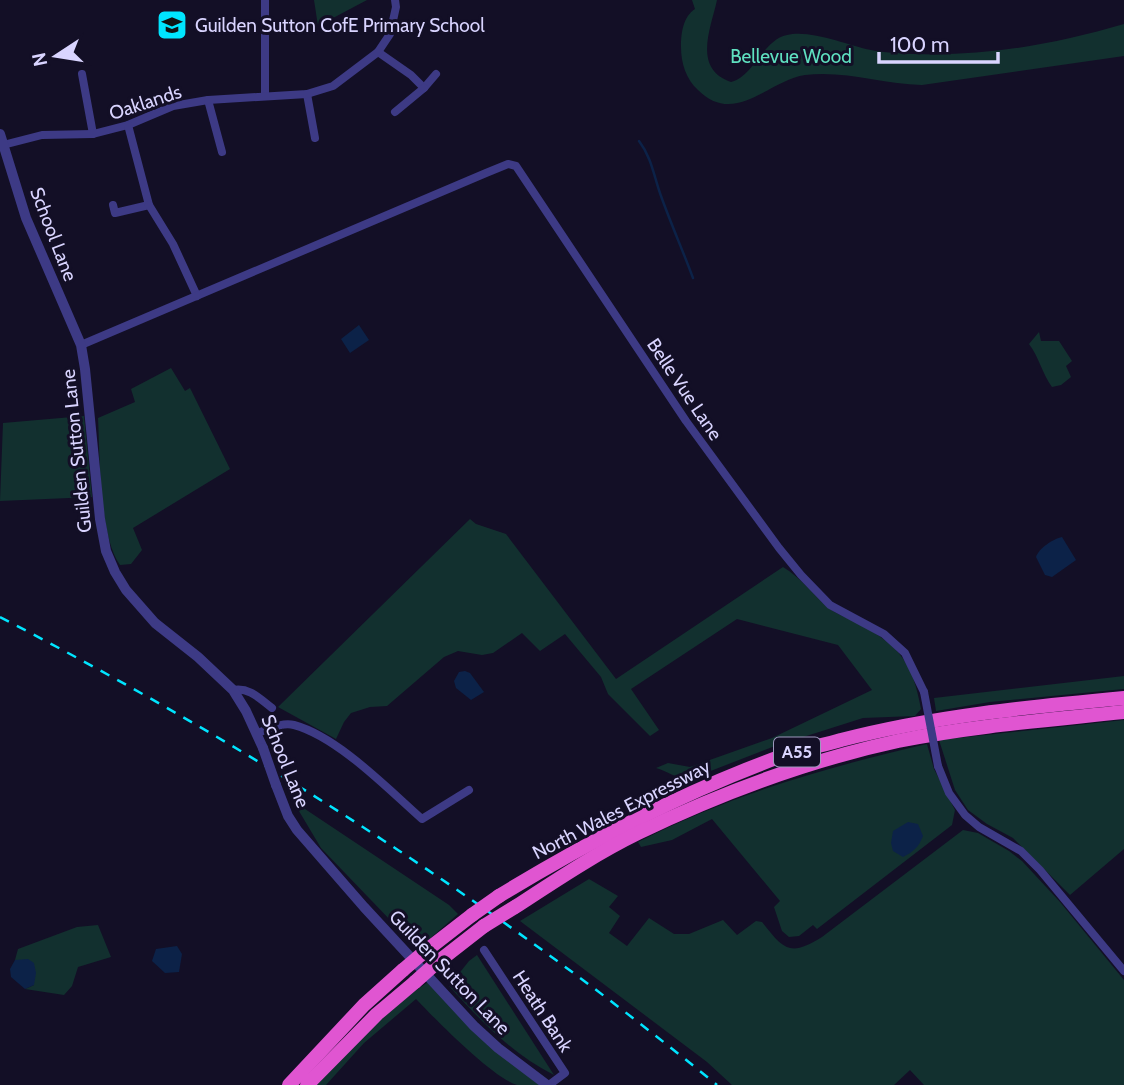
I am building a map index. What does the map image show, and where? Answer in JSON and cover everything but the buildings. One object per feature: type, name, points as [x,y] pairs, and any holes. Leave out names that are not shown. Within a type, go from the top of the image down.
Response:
[{"type":"highway","name":"North Wales Expressway","points":[[289,1085],[364,1005],[423,953],[472,915],[556,861],[695,790],[781,756],[906,725],[981,712],[1124,698]]},
{"type":"highway","name":"North Wales Expressway","points":[[307,1085],[377,1014],[484,926],[579,866],[637,834],[714,799],[784,773],[897,741],[982,727],[1124,712]]},
{"type":"street","points":[[265,0],[265,96]]},
{"type":"street","name":"Oaklands","points":[[1,139],[93,134],[128,125],[173,106],[208,100],[307,94],[333,86],[378,51],[390,34],[395,0]]},
{"type":"street","points":[[378,51],[424,88]]},
{"type":"street","name":"Oaklands","points":[[81,74],[93,134]]},
{"type":"street","points":[[395,112],[424,88],[436,74]]},
{"type":"street","points":[[307,94],[311,133]]},
{"type":"street","name":"Oaklands","points":[[208,100],[221,146]]},
{"type":"street","points":[[128,125],[149,205],[173,244],[197,296]]},
{"type":"street","name":"School Lane","points":[[1,139],[26,218],[81,345]]},
{"type":"street","name":"Belle Vue Lane","points":[[81,345],[486,173],[508,164],[516,166],[687,421],[779,548],[830,605],[884,634],[905,653],[924,692],[938,766],[949,793],[965,815],[979,827],[1021,850],[1124,971]]},
{"type":"street","points":[[113,205],[115,213],[149,205]]},
{"type":"street","name":"Guilden Sutton Lane","points":[[81,345],[100,519],[106,551],[126,590]]},
{"type":"street","name":"School Lane","points":[[126,590],[155,624],[198,657],[233,690],[257,733],[288,816],[364,907]]},
{"type":"street","name":"School Lane","points":[[233,690],[248,690],[272,708]]},
{"type":"street","points":[[257,733],[281,725],[293,725],[312,733],[356,761],[422,819],[469,790]]},
{"type":"street","name":"Guilden Sutton Lane","points":[[364,907],[474,1026],[498,1048],[548,1085]]},
{"type":"street","name":"Heath Bank","points":[[484,950],[565,1073],[548,1085]]},
{"type":"green space","points":[[314,0],[367,0],[318,26]]},
{"type":"green space","name":"Bellevue Wood","points":[[692,0],[717,0],[707,47],[708,58],[719,76],[731,82],[746,73],[779,38],[796,34],[817,36],[881,52],[940,54],[1020,48],[1124,24],[1124,56],[922,85],[834,74],[805,75],[739,103],[725,104],[712,100],[698,90],[690,81],[683,65],[682,36],[685,21],[695,9]]},
{"type":"green space","points":[[1039,332],[1041,341],[1059,341],[1072,361],[1066,366],[1071,377],[1061,385],[1052,387],[1029,344]]},
{"type":"green space","points":[[171,368],[185,391],[190,388],[230,469],[133,528],[142,550],[131,564],[120,565],[113,552],[104,516],[98,418],[135,402],[131,389]]},
{"type":"green space","points":[[84,416],[92,497],[0,501],[3,423]]},
{"type":"green space","points":[[470,519],[476,524],[506,534],[616,679],[783,567],[827,607],[874,633],[895,649],[909,668],[921,709],[915,716],[863,718],[775,746],[690,779],[656,768],[668,763],[690,767],[772,738],[872,690],[838,645],[737,619],[631,689],[659,730],[650,736],[608,694],[601,677],[565,634],[540,651],[522,633],[493,653],[482,655],[458,651],[444,657],[387,706],[370,707],[351,713],[336,739],[278,707]]},
{"type":"green space","points":[[1124,676],[1124,689],[990,702],[936,711],[934,698]]},
{"type":"green space","points":[[1124,720],[1124,849],[1070,895],[1013,838],[968,810],[955,790],[939,740]]},
{"type":"green space","points":[[927,744],[934,769],[955,810],[952,825],[817,929],[813,925],[799,936],[789,937],[782,931],[774,907],[780,901],[712,819],[672,840],[641,847],[638,842],[709,810],[779,784]]},
{"type":"green space","points":[[293,801],[449,905],[458,914],[418,949],[321,848]]},
{"type":"green space","points":[[963,830],[978,833],[1022,861],[1060,902],[1124,980],[1124,1085],[924,1085],[910,1070],[894,1085],[732,1085],[707,1062],[520,921],[589,879],[618,896],[609,907],[620,916],[609,933],[627,946],[649,918],[674,934],[689,934],[723,920],[737,935],[756,921],[762,922],[776,939],[788,948],[802,947],[822,937]]},
{"type":"green space","points":[[98,925],[111,957],[78,967],[72,986],[64,995],[25,989],[34,985],[15,960],[18,949],[77,927]]},
{"type":"green space","points":[[477,955],[554,1075],[511,1047],[449,986]]},
{"type":"green space","points":[[428,982],[476,1034],[539,1085],[517,1085],[494,1071],[416,999],[364,1043],[326,1085],[314,1085],[383,1017]]},
{"type":"water","points":[[359,325],[369,340],[350,353],[341,339]]},
{"type":"water","points":[[1062,537],[1076,560],[1052,577],[1045,575],[1036,557],[1047,544]]},
{"type":"water","points":[[459,672],[470,673],[484,692],[471,700],[456,688],[454,681]]},
{"type":"water","points":[[908,822],[918,824],[923,836],[915,849],[903,857],[893,851],[891,843],[893,831]]},
{"type":"water","points":[[177,946],[182,954],[179,972],[165,973],[152,961],[156,949]]},
{"type":"water","points":[[28,959],[34,963],[36,973],[34,985],[25,989],[11,977],[10,969],[15,960]]},
{"type":"waterway","points":[[639,141],[650,161],[693,278]]},
{"type":"railway","points":[[0,617],[188,720],[371,832],[547,954],[717,1085]]},
{"type":"place","name":"Guilden Sutton CofE Primary School","points":[[172,25]]}]
